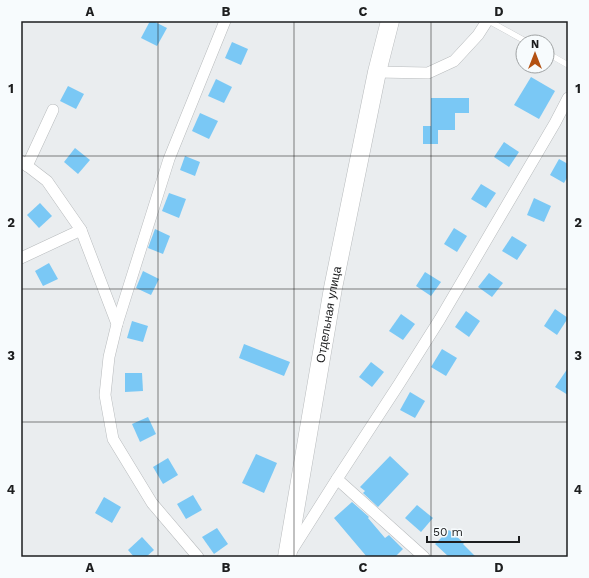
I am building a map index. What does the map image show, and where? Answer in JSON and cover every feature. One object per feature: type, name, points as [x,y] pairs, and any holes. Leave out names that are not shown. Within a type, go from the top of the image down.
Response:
[{"type":"main road","name":"Отдельная улица","points":[[287,557],[333,288],[377,72],[390,21]]},
{"type":"street","points":[[198,557],[152,503],[113,439],[105,395],[109,357],[117,324],[168,159],[225,21]]},
{"type":"street","points":[[377,72],[428,74],[454,61],[488,21]]},
{"type":"street","name":"Отдельная улица","points":[[287,557],[440,319],[555,124],[568,98]]},
{"type":"street","points":[[52,110],[24,163],[48,181],[81,230],[117,324]]},
{"type":"street","points":[[21,258],[81,230]]},
{"type":"street","points":[[337,478],[424,557]]},
{"type":"lane","points":[[488,21],[515,36]]},
{"type":"lane","points":[[555,58],[568,65]]},
{"type":"building","points":[[150,21],[167,28],[157,46],[141,38]]},
{"type":"building","points":[[232,42],[248,49],[241,65],[225,58]]},
{"type":"building","points":[[531,77],[555,91],[539,119],[514,105]]},
{"type":"building","points":[[216,79],[232,87],[224,103],[208,96]]},
{"type":"building","points":[[68,86],[84,94],[76,109],[60,101]]},
{"type":"building","points":[[431,98],[469,98],[469,113],[455,113],[455,130],[438,130],[438,144],[423,144],[423,126],[431,126]]},
{"type":"building","points":[[200,113],[218,121],[209,139],[192,131]]},
{"type":"building","points":[[504,142],[519,152],[509,167],[494,157]]},
{"type":"building","points":[[75,148],[90,160],[78,174],[64,162]]},
{"type":"building","points":[[185,156],[200,162],[195,176],[180,170]]},
{"type":"building","points":[[559,159],[568,164],[568,176],[564,183],[550,175]]},
{"type":"building","points":[[481,184],[496,193],[486,208],[471,199]]},
{"type":"building","points":[[169,193],[186,199],[179,218],[162,211]]},
{"type":"building","points":[[534,198],[551,206],[544,222],[527,215]]},
{"type":"building","points":[[40,203],[52,216],[39,228],[27,215]]},
{"type":"building","points":[[454,228],[467,236],[457,252],[444,244]]},
{"type":"building","points":[[155,229],[170,236],[163,254],[148,248]]},
{"type":"building","points":[[512,236],[527,245],[517,260],[502,251]]},
{"type":"building","points":[[49,263],[58,279],[43,286],[35,271]]},
{"type":"building","points":[[143,271],[159,279],[151,295],[136,288]]},
{"type":"building","points":[[425,272],[441,282],[431,296],[416,286]]},
{"type":"building","points":[[489,273],[503,283],[492,297],[478,287]]},
{"type":"building","points":[[555,309],[568,318],[557,335],[544,326]]},
{"type":"building","points":[[466,311],[480,321],[469,337],[455,327]]},
{"type":"building","points":[[401,314],[415,324],[403,340],[389,331]]},
{"type":"building","points":[[132,321],[148,326],[143,342],[127,338]]},
{"type":"building","points":[[244,344],[290,362],[284,376],[239,358]]},
{"type":"building","points":[[442,349],[457,358],[446,376],[431,367]]},
{"type":"building","points":[[371,362],[384,372],[372,387],[359,377]]},
{"type":"building","points":[[568,368],[568,395],[555,387]]},
{"type":"building","points":[[125,373],[142,373],[143,391],[125,392]]},
{"type":"building","points":[[410,392],[425,401],[415,418],[400,410]]},
{"type":"building","points":[[148,417],[156,434],[140,442],[132,424]]},
{"type":"building","points":[[256,454],[277,463],[264,493],[242,483]]},
{"type":"building","points":[[390,456],[409,474],[378,507],[363,493],[365,491],[360,487]]},
{"type":"building","points":[[168,458],[178,475],[163,484],[153,467]]},
{"type":"building","points":[[193,495],[202,510],[186,519],[177,504]]},
{"type":"building","points":[[104,497],[121,507],[112,523],[95,513]]},
{"type":"building","points":[[352,502],[369,517],[368,518],[385,538],[389,535],[403,549],[395,557],[367,557],[334,518]]},
{"type":"building","points":[[417,505],[433,518],[421,532],[405,518]]},
{"type":"building","points":[[217,528],[228,544],[214,554],[202,537]]},
{"type":"building","points":[[449,530],[464,543],[463,544],[476,557],[449,557],[435,544]]},
{"type":"building","points":[[142,537],[154,550],[146,557],[134,557],[128,550]]}]
